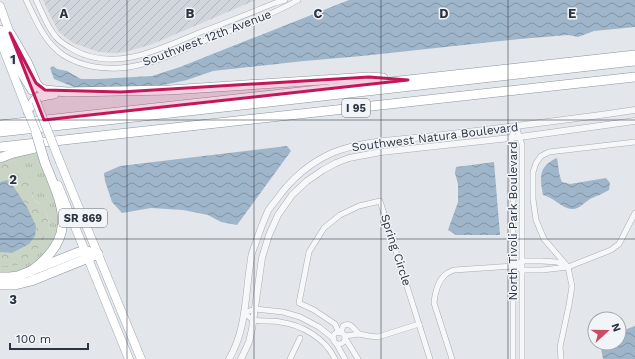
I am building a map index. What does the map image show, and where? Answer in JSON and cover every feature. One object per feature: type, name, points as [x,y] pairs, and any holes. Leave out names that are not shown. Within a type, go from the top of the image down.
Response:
[{"type":"highway","points":[[0,30],[4,34],[17,65],[35,97]]},
{"type":"highway","points":[[10,33],[27,62],[34,81],[40,88],[45,90],[67,92],[121,92],[368,77],[408,80]]},
{"type":"highway","name":"I 95","points":[[0,125],[635,55]]},
{"type":"highway","points":[[0,132],[635,62]]},
{"type":"highway","points":[[0,141],[635,71]]},
{"type":"highway","name":"I 95","points":[[0,147],[635,77]]},
{"type":"highway","points":[[35,97],[67,92]]},
{"type":"highway","points":[[28,112],[35,97]]},
{"type":"highway","points":[[30,272],[51,253],[59,241],[62,228],[60,200],[36,133]]},
{"type":"highway","points":[[0,158],[77,138]]},
{"type":"highway","points":[[0,277],[14,277],[71,255],[98,254]]},
{"type":"highway","points":[[0,285],[15,285],[31,281],[86,255]]},
{"type":"main road","name":"SR 869","points":[[0,6],[60,162],[98,254]]},
{"type":"main road","points":[[0,40],[36,133]]},
{"type":"main road","name":"SR 869","points":[[47,162],[86,255]]},
{"type":"main road","points":[[98,254],[141,359]]},
{"type":"main road","points":[[86,255],[129,359]]},
{"type":"street","name":"Southwest 12th Avenue","points":[[26,0],[44,36],[50,44],[64,56],[92,66],[111,68],[129,67],[157,60],[278,11],[298,0]]},
{"type":"street","name":"Southwest 12th Avenue","points":[[36,0],[56,38],[80,53],[93,57],[110,59],[126,58],[154,51],[285,0]]},
{"type":"street","name":"Southwest Natura Boulevard","points":[[229,359],[238,339],[244,313],[251,257],[260,231],[269,210],[284,188],[300,173],[312,165],[332,153],[347,148],[380,142],[568,120],[635,110]]},
{"type":"street","name":"Southwest Natura Boulevard","points":[[242,359],[249,342],[254,320],[262,258],[278,215],[292,195],[307,181],[323,170],[349,158],[381,152],[520,137],[635,121]]},
{"type":"street","name":"North Tivoli Park Boulevard","points":[[516,126],[522,144],[522,357]]},
{"type":"street","name":"North Tivoli Park Boulevard","points":[[513,357],[514,282],[511,138],[516,126]]},
{"type":"street","points":[[561,359],[560,346],[572,286],[568,267],[544,238],[536,220],[533,199],[533,172],[536,163],[541,156],[549,152],[635,142]]},
{"type":"street","points":[[513,184],[522,183]]},
{"type":"street","name":"Spring Circle","points":[[358,359],[335,324],[299,302],[309,252],[324,228],[340,215],[359,206],[380,201],[430,359]]},
{"type":"street","points":[[513,266],[523,270],[542,270],[568,267],[603,254],[619,244],[635,213]]},
{"type":"street","points":[[513,222],[522,222]]},
{"type":"street","points":[[452,359],[434,303],[438,285],[446,274],[454,270],[513,266],[522,261],[556,262],[568,267]]},
{"type":"street","points":[[244,313],[255,309],[283,312],[300,317],[319,327],[337,344],[344,342],[342,327],[345,324],[351,325],[359,334]]},
{"type":"street","points":[[244,313],[254,320],[280,322],[300,328],[317,337],[328,347],[335,359]]},
{"type":"street","points":[[344,359],[335,341],[335,334],[359,334],[378,337],[419,324]]},
{"type":"street","points":[[290,359],[300,338]]},
{"type":"street","points":[[328,347],[335,341]]},
{"type":"street","points":[[513,357],[522,357]]},
{"type":"highlighted area","points":[[10,33],[36,83],[45,90],[121,92],[369,77],[408,80],[44,120]]},
{"type":"shaded area","points":[[43,0],[256,0],[150,45],[125,52],[114,53],[99,52],[73,43],[59,32]]},
{"type":"green space","points":[[38,153],[54,194],[58,222],[56,235],[50,248],[30,267],[19,272],[0,273],[0,266],[7,266],[43,237],[50,228],[45,210],[33,199],[33,186],[14,160],[0,166],[0,162],[23,155]]},
{"type":"green space","points":[[14,160],[33,186],[35,190],[32,196],[33,199],[44,208],[50,228],[36,251],[18,265],[0,266],[0,252],[12,253],[7,180],[0,182],[0,166]]},
{"type":"water","points":[[349,0],[635,0],[635,27],[594,31],[578,37],[568,35],[520,39],[213,71],[187,80],[159,86],[74,87],[54,79],[50,68],[53,66],[57,69],[67,71],[81,79],[152,76],[180,67]]},
{"type":"water","points":[[287,146],[291,151],[237,225],[221,222],[208,215],[183,210],[151,208],[122,213],[112,202],[105,181],[104,173],[120,166]]},
{"type":"water","points":[[557,158],[562,182],[570,184],[606,178],[610,183],[609,190],[589,199],[580,207],[574,209],[561,205],[543,195],[541,178],[543,169],[551,161]]},
{"type":"water","points":[[494,162],[500,235],[456,235],[448,230],[458,202],[458,184],[455,173],[456,167]]},
{"type":"water","points":[[7,180],[11,183],[27,207],[36,226],[35,236],[29,244],[12,253],[0,252],[0,182]]},
{"type":"water","points":[[635,326],[635,359],[603,359],[601,351],[627,351],[627,329]]}]
